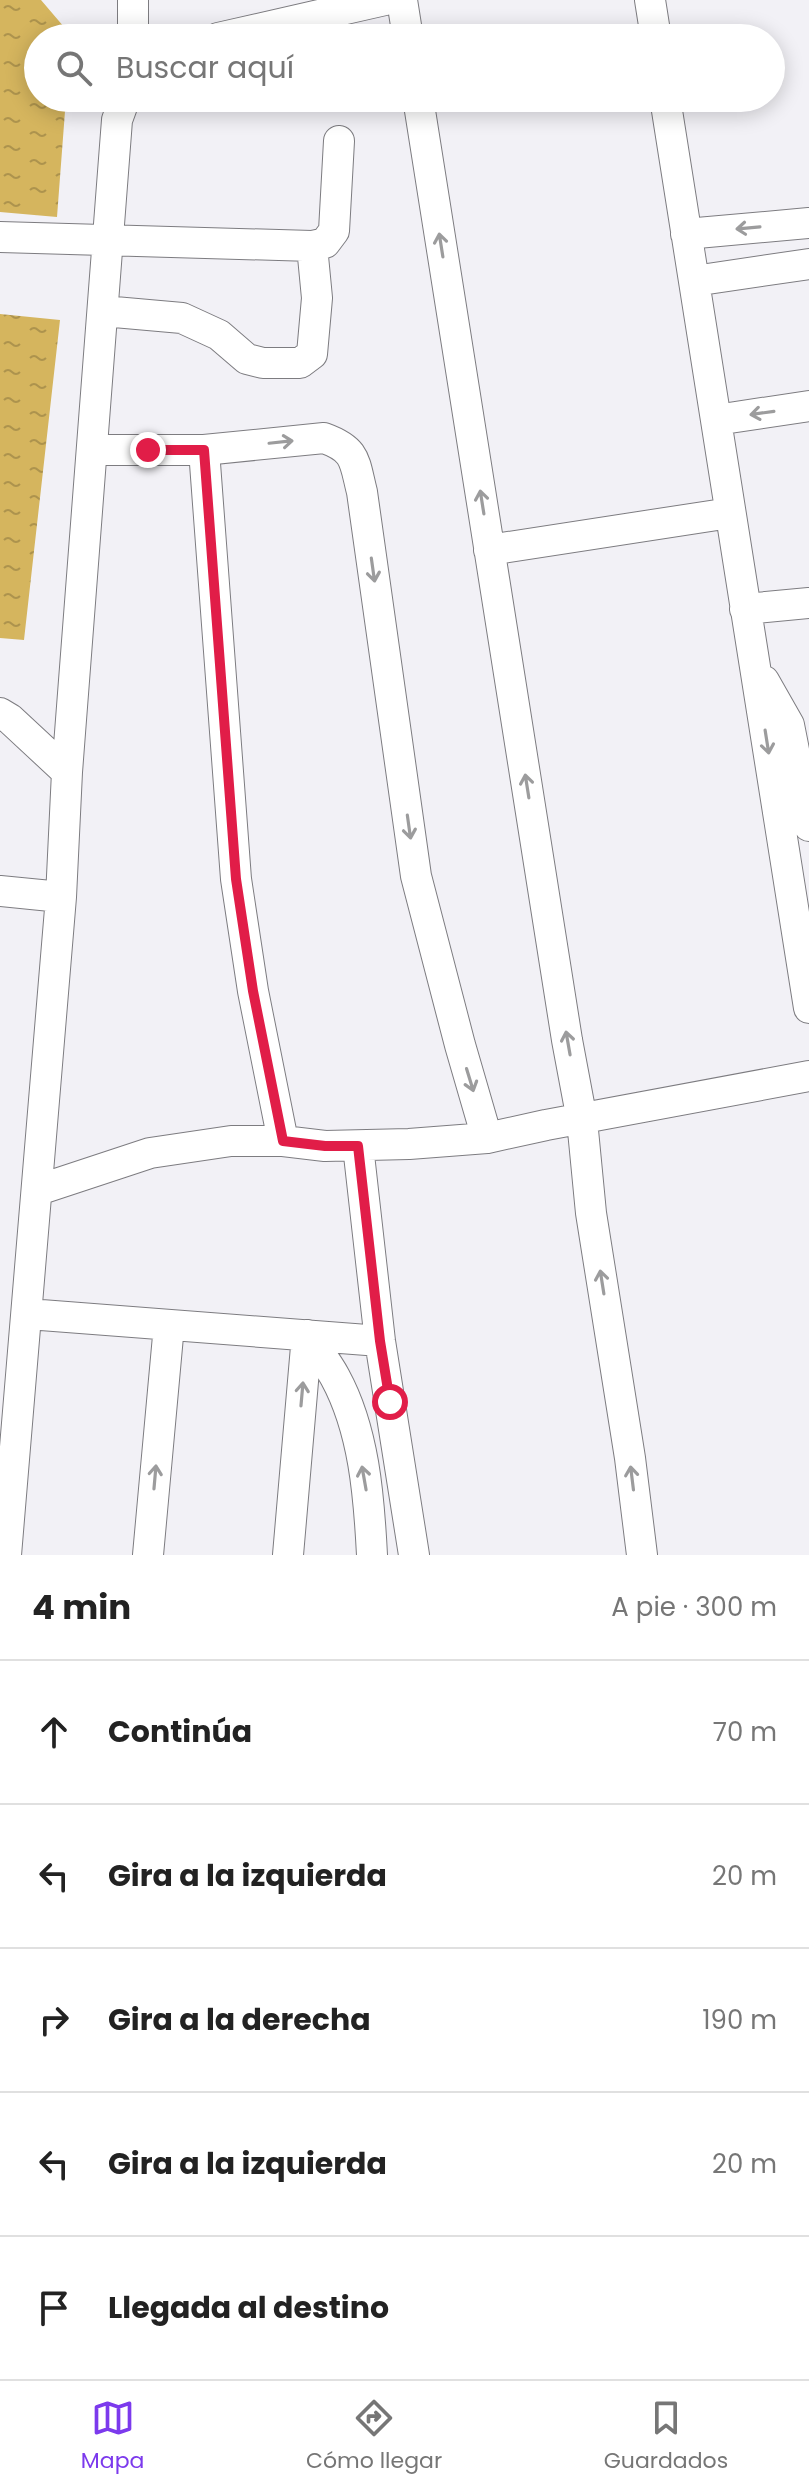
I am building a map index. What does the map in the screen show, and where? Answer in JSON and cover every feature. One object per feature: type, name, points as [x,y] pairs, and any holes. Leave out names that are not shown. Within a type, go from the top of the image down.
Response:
[{"type":"lane","points":[[133,0],[133,24]]},
{"type":"lane","points":[[280,24],[385,0]]},
{"type":"lane","points":[[402,0],[406,24]]},
{"type":"lane","points":[[650,0],[654,24]]},
{"type":"lane","points":[[4,1545],[12,1362],[28,1314],[61,897],[67,772],[120,112]]},
{"type":"lane","points":[[420,112],[582,1120],[591,1213],[630,1458],[642,1555]]},
{"type":"lane","points":[[667,112],[809,1008]]},
{"type":"lane","points":[[0,237],[312,246],[325,243],[334,231],[339,141]]},
{"type":"lane","points":[[686,234],[809,223]]},
{"type":"lane","points":[[103,311],[182,318],[219,335],[247,359],[279,365],[300,363],[312,354],[317,298],[312,246]]},
{"type":"lane","points":[[694,281],[809,264]]},
{"type":"lane","points":[[716,420],[809,406]]},
{"type":"lane","points":[[92,450],[204,450],[324,438],[342,444],[353,456],[362,492],[416,876],[487,1138]]},
{"type":"lane","points":[[204,450],[236,879],[253,991],[283,1141]]},
{"type":"lane","points":[[489,550],[730,513]]},
{"type":"lane","points":[[745,609],[809,603]]},
{"type":"lane","points":[[755,665],[804,776]]},
{"type":"lane","points":[[0,713],[67,772]]},
{"type":"lane","points":[[0,891],[61,897]]},
{"type":"lane","points":[[38,1190],[150,1153],[231,1141],[358,1146],[487,1138],[809,1076]]},
{"type":"lane","points":[[358,1146],[380,1341],[414,1555]]},
{"type":"lane","points":[[28,1314],[380,1341]]},
{"type":"lane","points":[[148,1555],[169,1325]]},
{"type":"lane","points":[[288,1555],[307,1335]]},
{"type":"lane","points":[[307,1335],[335,1378],[357,1433],[370,1511],[372,1555]]},
{"type":"water","points":[[0,0],[41,0],[61,24],[24,24],[24,112],[65,112],[57,217],[0,212]]},
{"type":"water","points":[[0,314],[60,320],[24,640],[0,638]]},
{"type":"route","points":[[148,450],[204,450],[236,879],[268,1072],[283,1141],[358,1146],[390,1402]]}]
